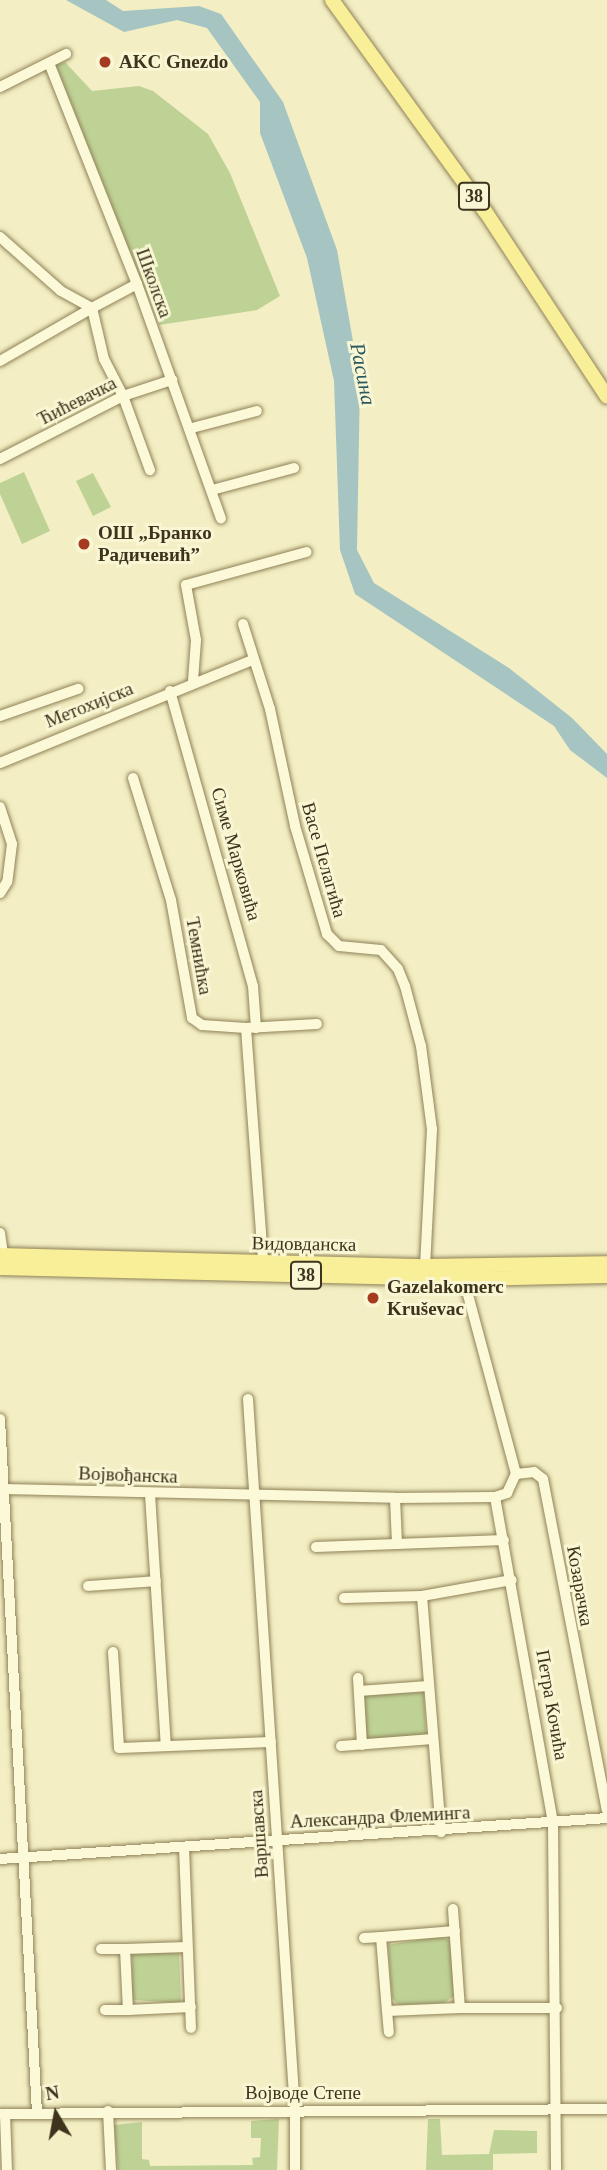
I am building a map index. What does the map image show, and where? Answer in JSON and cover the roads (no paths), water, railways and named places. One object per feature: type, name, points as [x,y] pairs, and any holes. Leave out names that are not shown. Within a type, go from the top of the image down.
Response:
[{"type":"main road","name":"38","points":[[332,0],[485,211],[607,397]]},
{"type":"main road","name":"Видовданска","points":[[2,1262],[607,1276]]},
{"type":"main road","name":"Видовданска","points":[[244,1268],[263,1262],[425,1266],[462,1273],[607,1264]]},
{"type":"street","points":[[0,87],[66,54]]},
{"type":"street","name":"Школска","points":[[49,63],[192,428],[222,518]]},
{"type":"street","points":[[0,237],[61,291],[92,307],[104,359],[123,396],[150,470]]},
{"type":"street","points":[[0,361],[137,284]]},
{"type":"street","name":"Ћићевачка","points":[[0,459],[123,396],[173,380]]},
{"type":"street","points":[[192,428],[257,411]]},
{"type":"street","points":[[212,490],[293,468]]},
{"type":"street","points":[[193,681],[196,640],[186,584],[307,552]]},
{"type":"street","name":"Васе Пелагића","points":[[243,624],[327,934],[339,946],[381,950],[398,969],[405,986],[421,1046],[432,1129],[425,1266]]},
{"type":"street","name":"Метохијска","points":[[0,763],[193,681],[253,660]]},
{"type":"street","name":"Метохијска","points":[[0,716],[78,689]]},
{"type":"street","name":"Симе Марковића","points":[[170,691],[234,909],[253,986],[251,1028],[263,1262]]},
{"type":"street","name":"Темнићка","points":[[133,778],[170,900],[192,1018],[202,1025],[251,1028],[317,1024]]},
{"type":"street","points":[[0,807],[12,844],[8,882],[0,893]]},
{"type":"street","points":[[0,1233],[2,1262]]},
{"type":"street","points":[[462,1273],[516,1474],[513,1487],[495,1497]]},
{"type":"street","points":[[248,1399],[252,1496]]},
{"type":"street","points":[[0,1419],[26,1857],[37,2114]]},
{"type":"street","name":"Козарачка","points":[[516,1474],[534,1472],[543,1479],[607,1810]]},
{"type":"street","name":"Војвођанска","points":[[4,1489],[252,1496],[495,1497]]},
{"type":"street","points":[[150,1494],[166,1745]]},
{"type":"street","name":"Варшавска","points":[[252,1496],[295,2110],[295,2170]]},
{"type":"street","points":[[396,1497],[397,1544]]},
{"type":"street","name":"Петра Кочића","points":[[495,1497],[512,1580],[553,1824],[556,2170]]},
{"type":"street","points":[[316,1547],[504,1540]]},
{"type":"street","points":[[344,1598],[422,1596],[512,1580]]},
{"type":"street","points":[[88,1586],[156,1581]]},
{"type":"street","points":[[422,1596],[441,1832]]},
{"type":"street","points":[[113,1652],[119,1748],[271,1742]]},
{"type":"street","points":[[358,1678],[362,1745]]},
{"type":"street","points":[[359,1691],[428,1686]]},
{"type":"street","points":[[341,1746],[433,1740]]},
{"type":"street","name":"Александра Флеминга","points":[[0,1859],[441,1832],[607,1818]]},
{"type":"street","points":[[184,1847],[191,2028]]},
{"type":"street","points":[[453,1909],[460,2008]]},
{"type":"street","points":[[364,1938],[455,1931]]},
{"type":"street","points":[[381,1937],[389,2032]]},
{"type":"street","points":[[101,1949],[187,1947]]},
{"type":"street","points":[[125,1949],[128,2010]]},
{"type":"street","points":[[105,2010],[191,2007]]},
{"type":"street","points":[[387,2011],[556,2008]]},
{"type":"street","name":"Војводе Степе","points":[[3,2114],[108,2111],[607,2109]]},
{"type":"street","points":[[108,2111],[111,2170]]},
{"type":"street","points":[[3,2114],[7,2170]]},
{"type":"water","points":[[66,0],[106,0],[123,11],[199,6],[221,14],[283,102],[337,250],[360,381],[357,550],[374,583],[509,668],[572,718],[607,754],[607,778],[570,750],[554,726],[355,594],[340,550],[334,381],[307,258],[260,133],[260,102],[207,28],[177,20],[124,32]]},
{"type":"place","name":"AKC Gnezdo","points":[[105,62]]},
{"type":"place","name":"ОШ „Бранко Радичевић”","points":[[84,544]]},
{"type":"place","name":"Gazelakomerc Kruševac","points":[[373,1298]]},
{"type":"water label","name":"Расина","points":[[363,374]]}]
